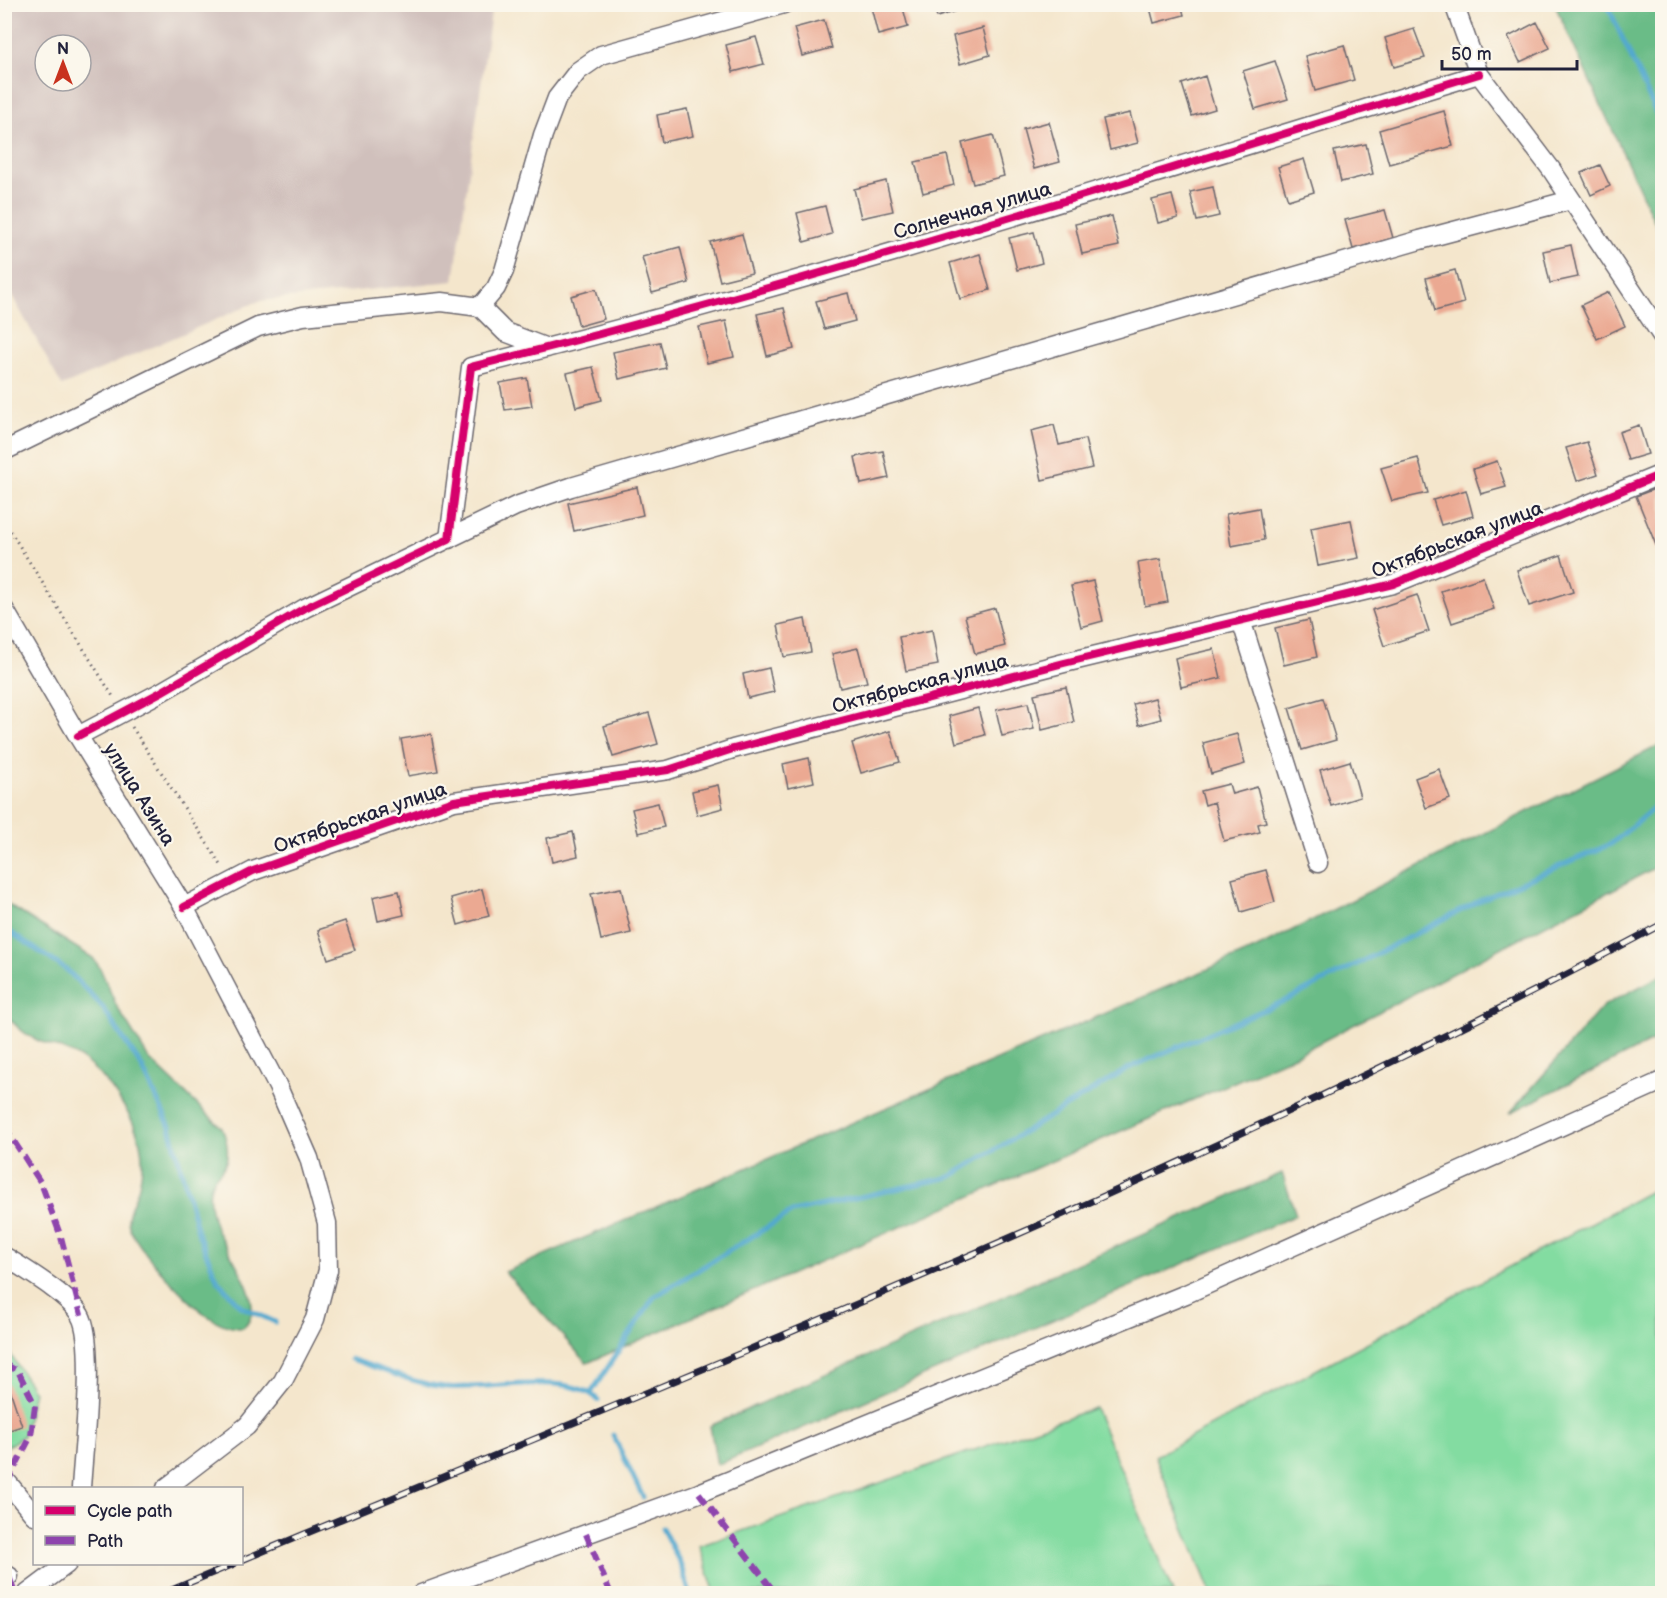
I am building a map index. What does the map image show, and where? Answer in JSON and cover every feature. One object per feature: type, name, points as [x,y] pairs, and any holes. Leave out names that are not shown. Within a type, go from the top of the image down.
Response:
[{"type":"street","points":[[480,307],[496,288],[504,271],[543,135],[557,98],[578,71],[601,55],[784,4]]},
{"type":"street","points":[[1454,4],[1479,74],[1551,169],[1662,336]]},
{"type":"street","name":"Солнечная улица","points":[[449,539],[471,367],[548,348],[1066,200],[1479,74]]},
{"type":"street","points":[[78,736],[161,692],[305,608],[516,506],[571,486],[1420,240],[1571,200]]},
{"type":"street","points":[[4,452],[258,327],[303,316],[442,302],[480,307],[505,332],[548,348]]},
{"type":"street","name":"Октябрьская улица","points":[[184,908],[253,871],[453,801],[668,770],[744,746],[1064,663],[1393,584],[1662,474]]},
{"type":"street","name":"улица Азина","points":[[4,609],[78,736],[184,908],[278,1087],[309,1158],[327,1223],[328,1270],[315,1319],[283,1381],[247,1425],[166,1487]]},
{"type":"street","points":[[1241,620],[1318,863]]},
{"type":"street","points":[[421,1593],[699,1493],[1186,1294],[1662,1081]]},
{"type":"street","points":[[4,1256],[48,1285],[81,1316],[88,1360],[81,1487]]},
{"type":"street","points":[[7,1482],[33,1514]]},
{"type":"street","points":[[27,1593],[64,1565]]},
{"type":"shaded area","points":[[4,5],[492,5],[454,281],[259,301],[62,386],[5,283]]},
{"type":"green space","points":[[1555,5],[1662,5],[1662,238]]},
{"type":"green space","points":[[1662,744],[1662,864],[1294,1056],[587,1363],[505,1272],[1257,948]]},
{"type":"green space","points":[[4,902],[93,958],[100,968],[117,1007],[149,1059],[222,1128],[228,1153],[223,1168],[210,1188],[211,1212],[216,1228],[244,1278],[249,1293],[252,1306],[250,1318],[243,1328],[223,1324],[209,1317],[197,1307],[147,1255],[130,1229],[128,1216],[141,1176],[142,1153],[132,1120],[111,1088],[82,1059],[24,1033],[5,1013]]},
{"type":"green space","points":[[1662,975],[1662,1036],[1510,1113],[1603,1006]]},
{"type":"green space","points":[[1282,1173],[1296,1215],[717,1465],[710,1426]]},
{"type":"green space","points":[[1662,1185],[1662,1593],[1211,1593],[1155,1456]]},
{"type":"green space","points":[[4,1344],[34,1392],[23,1436],[5,1448]]},
{"type":"green space","points":[[1095,1408],[1173,1593],[715,1593],[699,1546]]},
{"type":"building","points":[[881,4],[902,4],[908,27],[878,35],[871,7]]},
{"type":"building","points":[[933,4],[969,4],[969,7],[937,17]]},
{"type":"building","points":[[990,4],[1016,4],[1016,5],[992,11]]},
{"type":"building","points":[[1149,4],[1181,4],[1184,15],[1154,23]]},
{"type":"building","points":[[824,20],[832,48],[802,56],[794,28]]},
{"type":"building","points":[[1537,22],[1550,48],[1520,62],[1508,37]]},
{"type":"building","points":[[983,28],[990,55],[960,64],[953,36]]},
{"type":"building","points":[[1414,29],[1425,58],[1394,67],[1385,38]]},
{"type":"building","points":[[756,37],[764,64],[733,72],[726,45]]},
{"type":"building","points":[[1344,45],[1354,80],[1315,91],[1305,56]]},
{"type":"building","points":[[1275,61],[1288,99],[1255,109],[1243,71]]},
{"type":"building","points":[[1205,76],[1215,109],[1192,116],[1182,84]]},
{"type":"building","points":[[687,109],[693,136],[662,142],[657,115]]},
{"type":"building","points":[[1444,111],[1453,146],[1389,164],[1379,130]]},
{"type":"building","points":[[1130,113],[1138,143],[1110,150],[1103,119]]},
{"type":"building","points":[[1049,122],[1060,162],[1034,169],[1023,129]]},
{"type":"building","points":[[993,135],[1004,176],[973,184],[962,143]]},
{"type":"building","points":[[1366,144],[1373,174],[1341,182],[1334,151]]},
{"type":"building","points":[[947,155],[954,185],[923,193],[915,162]]},
{"type":"building","points":[[1304,159],[1314,192],[1288,200],[1278,167]]},
{"type":"building","points":[[1600,165],[1610,186],[1591,195],[1581,173]]},
{"type":"building","points":[[886,181],[893,211],[861,218],[854,189]]},
{"type":"building","points":[[1213,187],[1219,216],[1197,221],[1190,192]]},
{"type":"building","points":[[1172,195],[1178,218],[1158,223],[1152,200]]},
{"type":"building","points":[[825,206],[832,234],[804,242],[797,213]]},
{"type":"building","points":[[1385,210],[1393,238],[1353,249],[1345,220]]},
{"type":"building","points":[[1112,216],[1119,246],[1082,254],[1075,224]]},
{"type":"building","points":[[1034,232],[1042,263],[1017,270],[1009,238]]},
{"type":"building","points":[[742,234],[752,273],[720,281],[710,242]]},
{"type":"building","points":[[1571,245],[1578,277],[1550,283],[1543,251]]},
{"type":"building","points":[[680,247],[689,283],[652,293],[642,257]]},
{"type":"building","points":[[980,254],[990,290],[960,299],[950,263]]},
{"type":"building","points":[[1455,270],[1464,303],[1435,311],[1426,278]]},
{"type":"building","points":[[596,289],[604,319],[579,326],[571,296]]},
{"type":"building","points":[[1609,292],[1625,326],[1597,339],[1581,305]]},
{"type":"building","points":[[848,293],[855,321],[824,329],[816,301]]},
{"type":"building","points":[[784,308],[794,349],[767,356],[757,314]]},
{"type":"building","points":[[726,321],[734,357],[707,363],[699,327]]},
{"type":"building","points":[[660,342],[666,368],[619,379],[613,352]]},
{"type":"building","points":[[593,367],[602,400],[576,407],[567,373]]},
{"type":"building","points":[[527,378],[532,406],[505,410],[500,383]]},
{"type":"building","points":[[1054,425],[1059,445],[1085,439],[1092,468],[1042,480],[1031,431]]},
{"type":"building","points":[[1639,425],[1648,454],[1628,460],[1619,432]]},
{"type":"building","points":[[1587,442],[1598,474],[1577,481],[1566,448]]},
{"type":"building","points":[[883,451],[889,478],[861,484],[855,457]]},
{"type":"building","points":[[1418,458],[1428,493],[1392,501],[1381,468]]},
{"type":"building","points":[[1497,461],[1506,487],[1481,494],[1473,469]]},
{"type":"building","points":[[637,487],[643,515],[574,531],[568,503]]},
{"type":"building","points":[[1660,487],[1662,493],[1662,560],[1636,496]]},
{"type":"building","points":[[1466,490],[1473,516],[1441,525],[1433,500]]},
{"type":"building","points":[[1259,508],[1264,540],[1231,546],[1226,514]]},
{"type":"building","points":[[1351,520],[1359,558],[1318,566],[1311,528]]},
{"type":"building","points":[[1561,555],[1573,592],[1529,606],[1517,570]]},
{"type":"building","points":[[1160,559],[1168,602],[1145,606],[1138,563]]},
{"type":"building","points":[[1483,577],[1494,609],[1452,623],[1441,591]]},
{"type":"building","points":[[1093,581],[1103,621],[1081,627],[1071,586]]},
{"type":"building","points":[[1417,595],[1429,631],[1384,646],[1372,610]]},
{"type":"building","points":[[995,608],[1005,646],[975,654],[965,616]]},
{"type":"building","points":[[805,619],[811,652],[784,657],[778,625]]},
{"type":"building","points":[[1309,620],[1317,657],[1284,665],[1275,628]]},
{"type":"building","points":[[932,630],[938,665],[906,671],[899,637]]},
{"type":"building","points":[[858,648],[867,682],[840,688],[832,654]]},
{"type":"building","points":[[1214,649],[1221,678],[1181,687],[1175,658]]},
{"type":"building","points":[[769,668],[774,692],[748,698],[743,674]]},
{"type":"building","points":[[1066,687],[1074,722],[1042,730],[1034,694]]},
{"type":"building","points":[[1155,698],[1161,719],[1139,725],[1133,704]]},
{"type":"building","points":[[1323,698],[1336,740],[1302,750],[1289,708]]},
{"type":"building","points":[[1028,703],[1034,729],[1002,736],[996,710]]},
{"type":"building","points":[[978,708],[985,735],[956,743],[949,716]]},
{"type":"building","points":[[649,713],[658,744],[613,757],[604,726]]},
{"type":"building","points":[[890,731],[900,762],[861,773],[852,743]]},
{"type":"building","points":[[431,734],[438,771],[408,776],[401,739]]},
{"type":"building","points":[[1237,734],[1245,764],[1211,774],[1203,743]]},
{"type":"building","points":[[809,758],[814,782],[788,788],[783,764]]},
{"type":"building","points":[[1350,761],[1360,797],[1331,806],[1320,770]]},
{"type":"building","points":[[1439,769],[1450,799],[1426,808],[1415,778]]},
{"type":"building","points":[[1229,784],[1232,794],[1257,787],[1266,822],[1258,824],[1260,832],[1224,841],[1214,802],[1205,805],[1201,791]]},
{"type":"building","points":[[718,785],[723,808],[697,815],[692,791]]},
{"type":"building","points":[[658,803],[664,827],[638,833],[632,809]]},
{"type":"building","points":[[573,832],[578,856],[552,862],[547,838]]},
{"type":"building","points":[[1266,870],[1275,902],[1241,912],[1232,879]]},
{"type":"building","points":[[621,888],[631,933],[601,940],[591,894]]},
{"type":"building","points":[[482,889],[489,916],[458,925],[451,898]]},
{"type":"building","points":[[399,891],[404,915],[378,921],[373,897]]},
{"type":"building","points":[[345,921],[355,950],[328,959],[318,930]]},
{"type":"building","points":[[8,1384],[22,1426],[4,1432],[4,1385]]},
{"type":"waterway","points":[[1607,4],[1662,126]]},
{"type":"waterway","points":[[591,1393],[654,1297],[792,1212],[950,1177],[1131,1067],[1289,999],[1483,899],[1611,844],[1662,801]]},
{"type":"waterway","points":[[4,928],[67,970],[101,1005],[142,1067],[170,1127],[199,1236],[218,1281],[242,1307],[275,1322]]},
{"type":"waterway","points":[[351,1359],[409,1379],[444,1387],[548,1384],[585,1391],[598,1400]]},
{"type":"waterway","points":[[613,1435],[643,1497]]},
{"type":"waterway","points":[[662,1528],[680,1563],[690,1594]]},
{"type":"railway","points":[[243,1560],[781,1336],[1138,1181],[1489,1014],[1662,924]]},
{"type":"railway","points":[[162,1594],[232,1565]]},
{"type":"marked path","points":[[4,1126],[41,1183],[61,1237],[81,1315]]},
{"type":"marked path","points":[[4,1364],[18,1371],[35,1405],[31,1436],[4,1489]]},
{"type":"marked path","points":[[699,1493],[776,1594]]},
{"type":"marked path","points":[[586,1534],[611,1594]]},
{"type":"marked path","points":[[4,1561],[15,1594]]},
{"type":"cycle path","points":[[78,736],[161,692],[305,608],[449,539],[471,367],[851,264],[1479,74]]},
{"type":"cycle path","points":[[184,907],[253,871],[454,801],[668,770],[733,749],[1064,663],[1393,584],[1662,474]]}]
